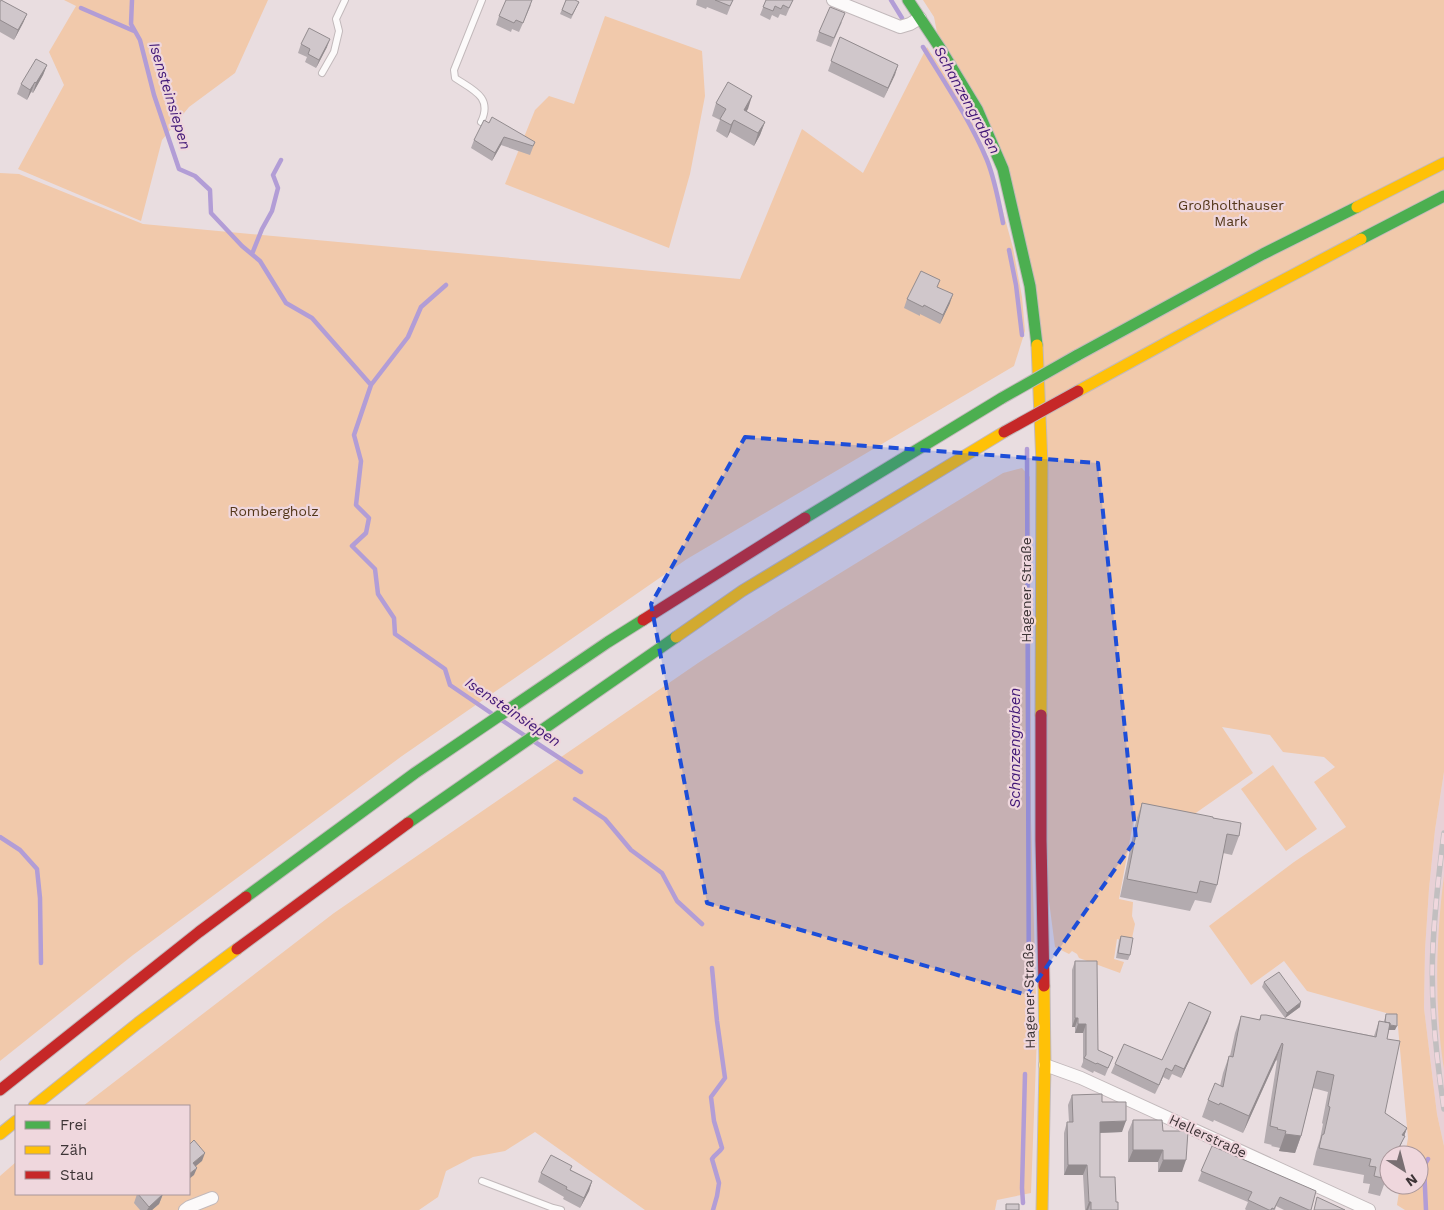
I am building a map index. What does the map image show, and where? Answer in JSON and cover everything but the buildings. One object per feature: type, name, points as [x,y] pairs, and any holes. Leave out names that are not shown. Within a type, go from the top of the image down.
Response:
[{"type":"main road","name":"Hagener Straße","points":[[908,0],[977,109],[1004,169],[1030,286],[1038,356],[1042,464],[1041,840],[1045,1065],[1042,1210]]},
{"type":"main road","points":[[0,1090],[199,932],[415,773],[608,642],[801,520],[1002,398],[1246,263],[1444,163]]},
{"type":"main road","points":[[35,1105],[138,1023],[435,803],[742,591],[1004,432],[1176,336],[1444,196]]},
{"type":"main road","points":[[0,1134],[15,1122]]},
{"type":"street","points":[[833,0],[900,27],[920,18]]},
{"type":"street","name":"Hellerstraße","points":[[1045,1065],[1081,1078],[1369,1210]]},
{"type":"street","points":[[186,1210],[212,1198]]},
{"type":"lane","points":[[322,73],[334,52],[339,31],[336,19],[340,7],[345,0]]},
{"type":"lane","points":[[481,122],[485,114],[485,105],[479,95],[456,78],[454,70],[482,0]]},
{"type":"lane","points":[[482,1181],[561,1210]]},
{"type":"highlighted area","points":[[745,437],[1098,463],[1136,839],[1027,995],[707,903],[651,604]]},
{"type":"shaded area","points":[[1444,772],[1444,875],[1438,948],[1438,1008],[1444,1070],[1444,1146],[1437,1114],[1424,1008],[1429,889],[1435,830]]},
{"type":"green space","points":[[64,0],[268,0],[235,73],[189,107],[162,140],[141,221],[18,169],[64,85],[49,52],[76,6]]},
{"type":"green space","name":"Großholthauser Mark","points":[[923,0],[1444,0],[1444,772],[1435,830],[1429,889],[1424,1008],[1437,1114],[1444,1146],[1444,1210],[1405,1210],[1397,1205],[1398,1195],[1429,1195],[1429,1145],[1407,1145],[1408,1138],[1397,1016],[1307,991],[1284,961],[1251,985],[1209,926],[1294,862],[1346,827],[1314,782],[1335,767],[1324,757],[1283,752],[1270,735],[1222,727],[1253,773],[1190,817],[1186,828],[1134,818],[1119,899],[1133,902],[1132,916],[1135,924],[1131,943],[1117,939],[1114,959],[1124,962],[1120,973],[1079,958],[1072,951],[1069,954],[1055,947],[1041,840],[1038,356],[1003,169],[940,48],[934,17]]},
{"type":"green space","points":[[605,16],[702,51],[705,96],[690,174],[669,248],[505,184],[535,110],[549,96],[574,104]]},
{"type":"green space","name":"Rombergholz","points":[[927,47],[964,104],[988,157],[1013,248],[1022,297],[1025,331],[1014,366],[687,559],[402,756],[133,955],[0,1061],[0,173],[19,174],[143,224],[740,279],[802,129],[863,173]]},
{"type":"green space","points":[[1022,468],[1030,477],[1031,818],[1037,1035],[1031,1193],[997,1200],[995,1210],[645,1210],[535,1132],[505,1151],[473,1157],[446,1171],[438,1197],[419,1210],[0,1210],[0,1176],[15,1163],[15,1195],[190,1195],[190,1105],[84,1105],[334,913],[698,663],[780,610],[1003,473]]},
{"type":"green space","points":[[1273,765],[1317,829],[1286,851],[1241,789]]},
{"type":"green space","points":[[1444,875],[1444,1070],[1437,997],[1437,972],[1439,923]]},
{"type":"waterway","name":"Isensteinsiepen","points":[[132,0],[131,24],[140,40],[154,95],[179,169],[195,176],[210,190],[211,213],[242,246],[260,261],[286,303],[312,318],[371,385],[354,435],[361,461],[356,505],[369,518],[366,533],[352,546],[375,569],[378,594],[394,618],[395,634],[445,669],[450,685],[491,713]]},
{"type":"waterway","name":"Schanzengraben","points":[[891,0],[902,18]]},
{"type":"waterway","points":[[81,8],[134,31]]},
{"type":"waterway","name":"Schanzengraben","points":[[923,47],[957,102],[987,160],[1003,223]]},
{"type":"waterway","points":[[252,254],[272,211],[278,188],[273,175],[281,160]]},
{"type":"waterway","name":"Schanzengraben","points":[[1009,250],[1016,285],[1022,335]]},
{"type":"waterway","points":[[371,385],[408,337],[421,307],[446,285]]},
{"type":"waterway","name":"Schanzengraben","points":[[1027,449],[1029,1030],[1032,1047]]},
{"type":"waterway","name":"Isensteinsiepen","points":[[503,721],[524,735]]},
{"type":"waterway","name":"Isensteinsiepen","points":[[535,742],[581,772]]},
{"type":"waterway","name":"Isensteinsiepen","points":[[575,799],[605,819],[631,850],[662,873],[677,901],[702,924]]},
{"type":"waterway","points":[[0,837],[20,850],[37,869],[40,898],[41,963]]},
{"type":"waterway","name":"Isensteinsiepen","points":[[712,968],[725,1078],[711,1097],[714,1121],[722,1148],[712,1159],[719,1183],[713,1210]]},
{"type":"waterway","name":"Schanzengraben","points":[[1023,1203],[1025,1074]]},
{"type":"waterway","points":[[1425,1195],[1426,1210]]},
{"type":"railway","points":[[1444,833],[1436,904],[1432,967],[1434,1028],[1444,1109]]},
{"type":"traffic: fast","points":[[908,0],[977,109],[1003,169],[1030,286],[1037,345]]},
{"type":"traffic: fast","points":[[1361,239],[1444,196]]},
{"type":"traffic: fast","points":[[1076,356],[1263,254],[1357,207]]},
{"type":"traffic: fast","points":[[1002,398],[1076,356]]},
{"type":"traffic: fast","points":[[805,518],[1002,398]]},
{"type":"traffic: fast","points":[[246,897],[415,773],[643,620]]},
{"type":"traffic: fast","points":[[408,823],[676,637]]},
{"type":"traffic: slow","points":[[1357,207],[1444,163]]},
{"type":"traffic: slow","points":[[1078,391],[1361,239]]},
{"type":"traffic: slow","points":[[1037,345],[1042,464],[1041,715]]},
{"type":"traffic: slow","points":[[676,637],[742,591],[1004,432]]},
{"type":"traffic: slow","points":[[35,1105],[138,1023],[237,949]]},
{"type":"traffic: slow","points":[[1042,1210],[1045,1065],[1044,986]]},
{"type":"traffic: slow","points":[[0,1134],[15,1122]]},
{"type":"traffic: jam","points":[[1004,432],[1078,391]]},
{"type":"traffic: jam","points":[[643,620],[805,518]]},
{"type":"traffic: jam","points":[[1041,715],[1044,986]]},
{"type":"traffic: jam","points":[[237,949],[408,823]]},
{"type":"traffic: jam","points":[[0,1090],[246,897]]}]
